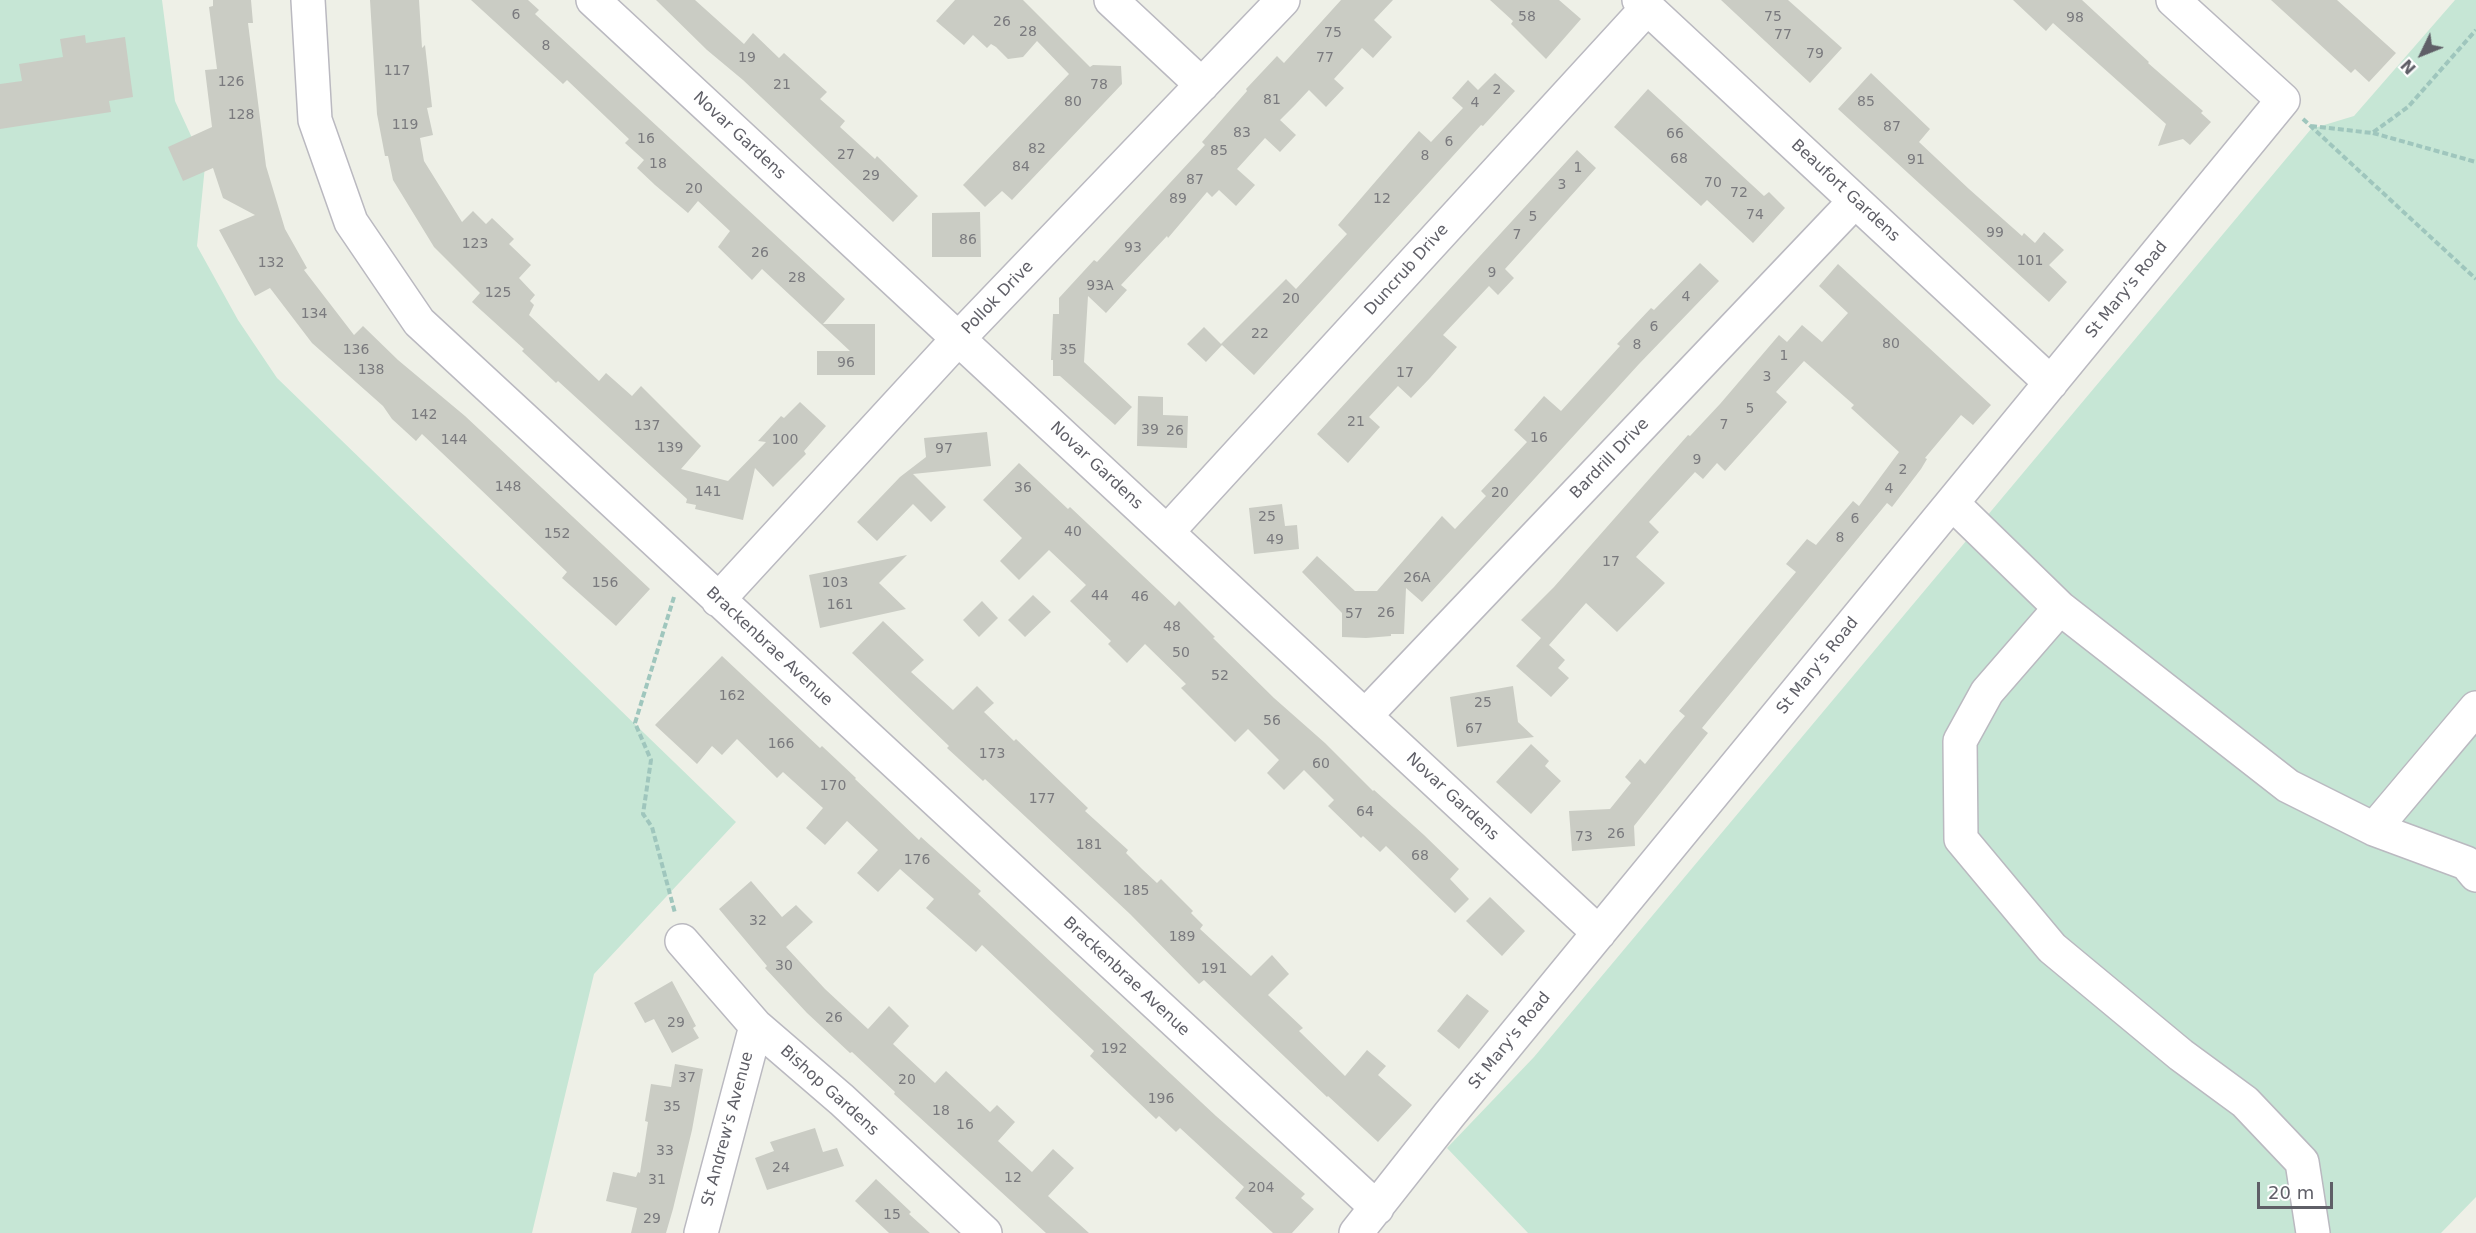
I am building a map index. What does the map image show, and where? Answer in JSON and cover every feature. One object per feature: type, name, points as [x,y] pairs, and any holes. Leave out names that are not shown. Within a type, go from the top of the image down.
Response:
[{"type":"street","name":"Brackenbrae Avenue","points":[[308,0],[315,120],[351,222],[419,322],[1377,1208]]},
{"type":"street","name":"Novar Gardens","points":[[592,0],[1599,933]]},
{"type":"street","points":[[1111,0],[1202,86]]},
{"type":"street","name":"Pollok Drive","points":[[718,600],[958,339],[1283,0]]},
{"type":"street","points":[[2174,0],[2283,100]]},
{"type":"street","name":"Beaufort Gardens","points":[[1643,4],[2051,383]]},
{"type":"street","name":"Duncrub Drive","points":[[1167,532],[1643,4]]},
{"type":"street","name":"St Mary's Road","points":[[1356,1233],[1449,1115],[2283,100]]},
{"type":"street","name":"Bardrill Drive","points":[[1365,716],[1855,201]]},
{"type":"street","points":[[1952,503],[2060,608],[2288,786],[2374,829],[2466,863],[2476,874]]},
{"type":"street","points":[[2060,608],[1987,692],[1960,741],[1961,839],[2052,948],[2181,1055],[2245,1102],[2302,1162],[2313,1233]]},
{"type":"street","points":[[2374,829],[2476,708]]},
{"type":"street","name":"Bishop Gardens","points":[[682,941],[756,1026],[842,1100],[985,1233]]},
{"type":"street","name":"St Andrew's Avenue","points":[[701,1233],[756,1026]]},
{"type":"path","points":[[2372,133],[2409,107],[2476,30]]},
{"type":"path","points":[[2283,100],[2476,279]]},
{"type":"path","points":[[2309,125],[2372,133],[2476,162]]},
{"type":"path","points":[[682,941],[652,827],[644,814],[651,760],[635,723],[683,567]]},
{"type":"green space","points":[[0,0],[162,0],[175,101],[205,166],[197,246],[238,320],[277,378],[736,822],[594,974],[532,1233],[0,1233]]},
{"type":"green space","points":[[2455,0],[2476,0],[2476,1197],[2441,1233],[1528,1233],[1447,1148],[1534,1057],[2311,129],[2354,116]]},
{"type":"building","points":[[213,0],[251,0],[253,23],[248,23],[266,166],[285,229],[307,268],[304,270],[354,335],[363,326],[398,360],[465,416],[650,589],[616,626],[562,578],[567,572],[422,434],[416,441],[392,419],[383,406],[312,343],[270,288],[255,296],[219,230],[255,215],[223,198],[213,168],[183,181],[168,147],[212,127],[205,70],[217,69],[209,7],[213,6]]},
{"type":"building","points":[[370,0],[419,0],[422,48],[425,45],[432,107],[427,108],[433,135],[420,138],[424,161],[462,222],[473,211],[486,224],[492,218],[514,239],[509,244],[531,265],[519,278],[535,295],[530,301],[534,305],[529,315],[599,381],[606,373],[632,396],[641,386],[701,446],[681,469],[728,481],[766,442],[758,441],[781,416],[784,418],[800,402],[826,426],[804,451],[806,454],[773,487],[755,468],[743,520],[695,509],[696,505],[686,503],[687,499],[558,381],[556,383],[522,351],[524,349],[472,302],[480,293],[434,247],[393,180],[388,156],[385,156],[377,114]]},
{"type":"building","points":[[471,0],[528,0],[539,10],[535,14],[845,299],[823,324],[875,324],[875,375],[817,375],[817,351],[850,351],[762,269],[752,280],[718,247],[730,231],[698,201],[688,213],[655,185],[637,168],[644,160],[625,143],[629,139],[567,80],[563,84]]},
{"type":"building","points":[[656,0],[695,0],[744,44],[753,33],[779,58],[784,53],[827,92],[820,99],[845,121],[840,127],[875,159],[877,156],[918,196],[893,222]]},
{"type":"building","points":[[955,0],[1023,0],[1090,67],[1093,65],[1121,66],[1122,84],[1012,200],[1002,191],[985,207],[963,185],[1069,74],[1037,41],[1023,57],[1008,59],[996,47],[991,44],[987,48],[973,35],[964,45],[936,21]]},
{"type":"building","points":[[1341,0],[1393,0],[1374,20],[1392,37],[1373,58],[1362,48],[1334,79],[1344,88],[1326,107],[1309,90],[1280,120],[1296,135],[1280,152],[1265,138],[1237,169],[1255,185],[1236,206],[1219,190],[1212,197],[1207,192],[1168,238],[1167,236],[1121,285],[1127,290],[1106,313],[1088,296],[1084,362],[1132,407],[1115,425],[1060,376],[1053,376],[1053,360],[1051,360],[1053,314],[1059,314],[1059,298],[1094,260],[1097,262],[1205,145],[1202,142],[1277,56],[1284,63]]},
{"type":"building","points":[[1490,0],[1559,0],[1581,19],[1546,59],[1511,24],[1513,21]]},
{"type":"building","points":[[1721,0],[1788,0],[1842,48],[1810,83]]},
{"type":"building","points":[[2013,0],[2082,0],[2148,63],[2203,111],[2201,113],[2211,122],[2190,145],[2183,139],[2158,146],[2166,124],[2053,23],[2046,31]]},
{"type":"building","points":[[2271,0],[2337,0],[2396,53],[2369,82],[2355,69],[2351,73]]},
{"type":"building","points":[[85,35],[86,43],[125,37],[133,97],[109,101],[111,112],[0,129],[0,84],[22,81],[19,64],[63,57],[60,39]]},
{"type":"building","points":[[1495,73],[1515,91],[1483,126],[1481,125],[1254,375],[1222,345],[1206,362],[1187,344],[1204,327],[1221,344],[1286,279],[1296,289],[1347,234],[1338,225],[1419,131],[1431,142],[1463,108],[1452,98],[1468,80],[1478,90]]},
{"type":"building","points":[[1871,73],[1930,129],[1919,142],[1969,189],[2022,236],[2024,233],[2035,243],[2044,232],[2064,250],[2049,265],[2067,282],[2049,302],[1838,109]]},
{"type":"building","points":[[1648,89],[1764,196],[1769,192],[1785,208],[1753,243],[1707,200],[1701,206],[1614,127]]},
{"type":"building","points":[[1577,150],[1596,168],[1505,269],[1514,278],[1498,295],[1489,286],[1443,335],[1457,347],[1430,378],[1411,398],[1398,386],[1369,417],[1380,427],[1348,463],[1317,434]]},
{"type":"building","points":[[980,212],[981,257],[932,257],[932,213]]},
{"type":"building","points":[[1700,263],[1719,281],[1639,364],[1422,602],[1406,588],[1404,634],[1366,638],[1342,637],[1342,613],[1302,572],[1317,556],[1355,591],[1377,591],[1442,516],[1455,529],[1486,496],[1481,491],[1527,442],[1514,430],[1544,396],[1561,411],[1620,346],[1617,344],[1651,308],[1654,310]]},
{"type":"building","points":[[1838,264],[1991,405],[1973,425],[1961,415],[1925,458],[1927,459],[1921,469],[1892,507],[1887,503],[1702,728],[1708,733],[1634,826],[1635,846],[1572,851],[1569,811],[1610,809],[1631,783],[1625,777],[1640,759],[1645,764],[1685,716],[1679,711],[1796,572],[1786,564],[1807,539],[1816,545],[1853,501],[1859,506],[1899,452],[1851,408],[1854,405],[1804,361],[1776,392],[1787,402],[1725,471],[1717,463],[1703,479],[1695,472],[1649,522],[1659,532],[1636,557],[1665,583],[1617,632],[1586,603],[1549,645],[1565,660],[1558,668],[1569,678],[1551,697],[1516,666],[1541,638],[1521,620],[1554,587],[1688,435],[1690,436],[1720,404],[1779,335],[1787,342],[1802,325],[1822,342],[1848,313],[1819,286]]},
{"type":"building","points":[[1138,396],[1163,397],[1163,415],[1188,416],[1187,448],[1137,446]]},
{"type":"building","points":[[987,432],[991,466],[913,474],[946,507],[931,522],[913,504],[877,541],[857,522],[900,477],[926,457],[924,438]]},
{"type":"building","points":[[1019,463],[1068,509],[1070,507],[1175,606],[1179,601],[1274,698],[1459,869],[1450,879],[1469,899],[1455,913],[1386,846],[1380,852],[1363,836],[1361,838],[1328,806],[1334,800],[1304,770],[1284,790],[1267,773],[1279,760],[1248,729],[1235,742],[1181,688],[1186,684],[1145,644],[1127,663],[1108,644],[1111,641],[1070,601],[1086,585],[1049,550],[1019,580],[1000,561],[1022,538],[983,500]]},
{"type":"building","points":[[1282,504],[1285,526],[1297,525],[1299,549],[1254,554],[1249,508]]},
{"type":"building","points":[[907,555],[879,583],[906,609],[820,628],[809,575]]},
{"type":"building","points":[[1033,595],[1051,612],[1025,637],[1008,620]]},
{"type":"building","points":[[982,601],[998,618],[979,637],[963,620]]},
{"type":"building","points":[[883,621],[924,660],[911,672],[953,710],[977,686],[994,703],[984,712],[1014,741],[1016,739],[1088,808],[1085,811],[1128,850],[1126,853],[1142,869],[1157,883],[1161,879],[1193,911],[1191,913],[1203,925],[1200,929],[1251,976],[1272,955],[1289,974],[1268,995],[1303,1028],[1299,1031],[1345,1076],[1367,1050],[1386,1066],[1378,1075],[1412,1105],[1378,1142],[1327,1097],[1204,980],[1199,984],[1130,914],[985,779],[983,781],[947,748],[949,746],[852,653]]},
{"type":"building","points":[[722,656],[820,748],[822,746],[919,840],[921,837],[981,891],[978,894],[1216,1116],[1305,1194],[1301,1198],[1314,1209],[1292,1233],[1273,1233],[1235,1198],[1244,1187],[1180,1128],[1176,1132],[1159,1116],[1156,1119],[1090,1056],[1094,1051],[982,945],[976,952],[926,908],[934,899],[900,869],[878,892],[857,873],[878,850],[847,821],[825,845],[806,828],[823,808],[783,772],[777,778],[737,739],[722,755],[712,746],[697,764],[655,725]]},
{"type":"building","points":[[1513,686],[1518,722],[1534,737],[1457,747],[1450,697]]},
{"type":"building","points":[[1531,744],[1549,761],[1545,766],[1561,781],[1531,814],[1496,782]]},
{"type":"building","points":[[751,881],[782,917],[796,905],[813,922],[786,947],[825,989],[868,1029],[889,1006],[909,1026],[893,1044],[935,1083],[946,1071],[990,1112],[997,1105],[1015,1122],[998,1141],[1032,1172],[1053,1149],[1074,1168],[1048,1196],[1089,1233],[1046,1233],[807,1013],[765,968],[767,966],[719,909]]},
{"type":"building","points":[[1490,897],[1525,931],[1502,956],[1466,921]]},
{"type":"building","points":[[672,981],[696,1026],[693,1028],[699,1038],[672,1053],[654,1019],[645,1023],[634,1003]]},
{"type":"building","points":[[1467,994],[1489,1011],[1459,1049],[1437,1031]]},
{"type":"building","points":[[675,1064],[703,1069],[692,1130],[673,1209],[666,1233],[631,1233],[637,1208],[606,1201],[613,1172],[636,1177],[638,1172],[640,1173],[651,1084],[671,1087]]},
{"type":"building","points":[[815,1128],[823,1152],[837,1148],[844,1166],[767,1190],[755,1158],[774,1151],[770,1142]]},
{"type":"building","points":[[876,1179],[930,1233],[889,1233],[855,1201]]}]
